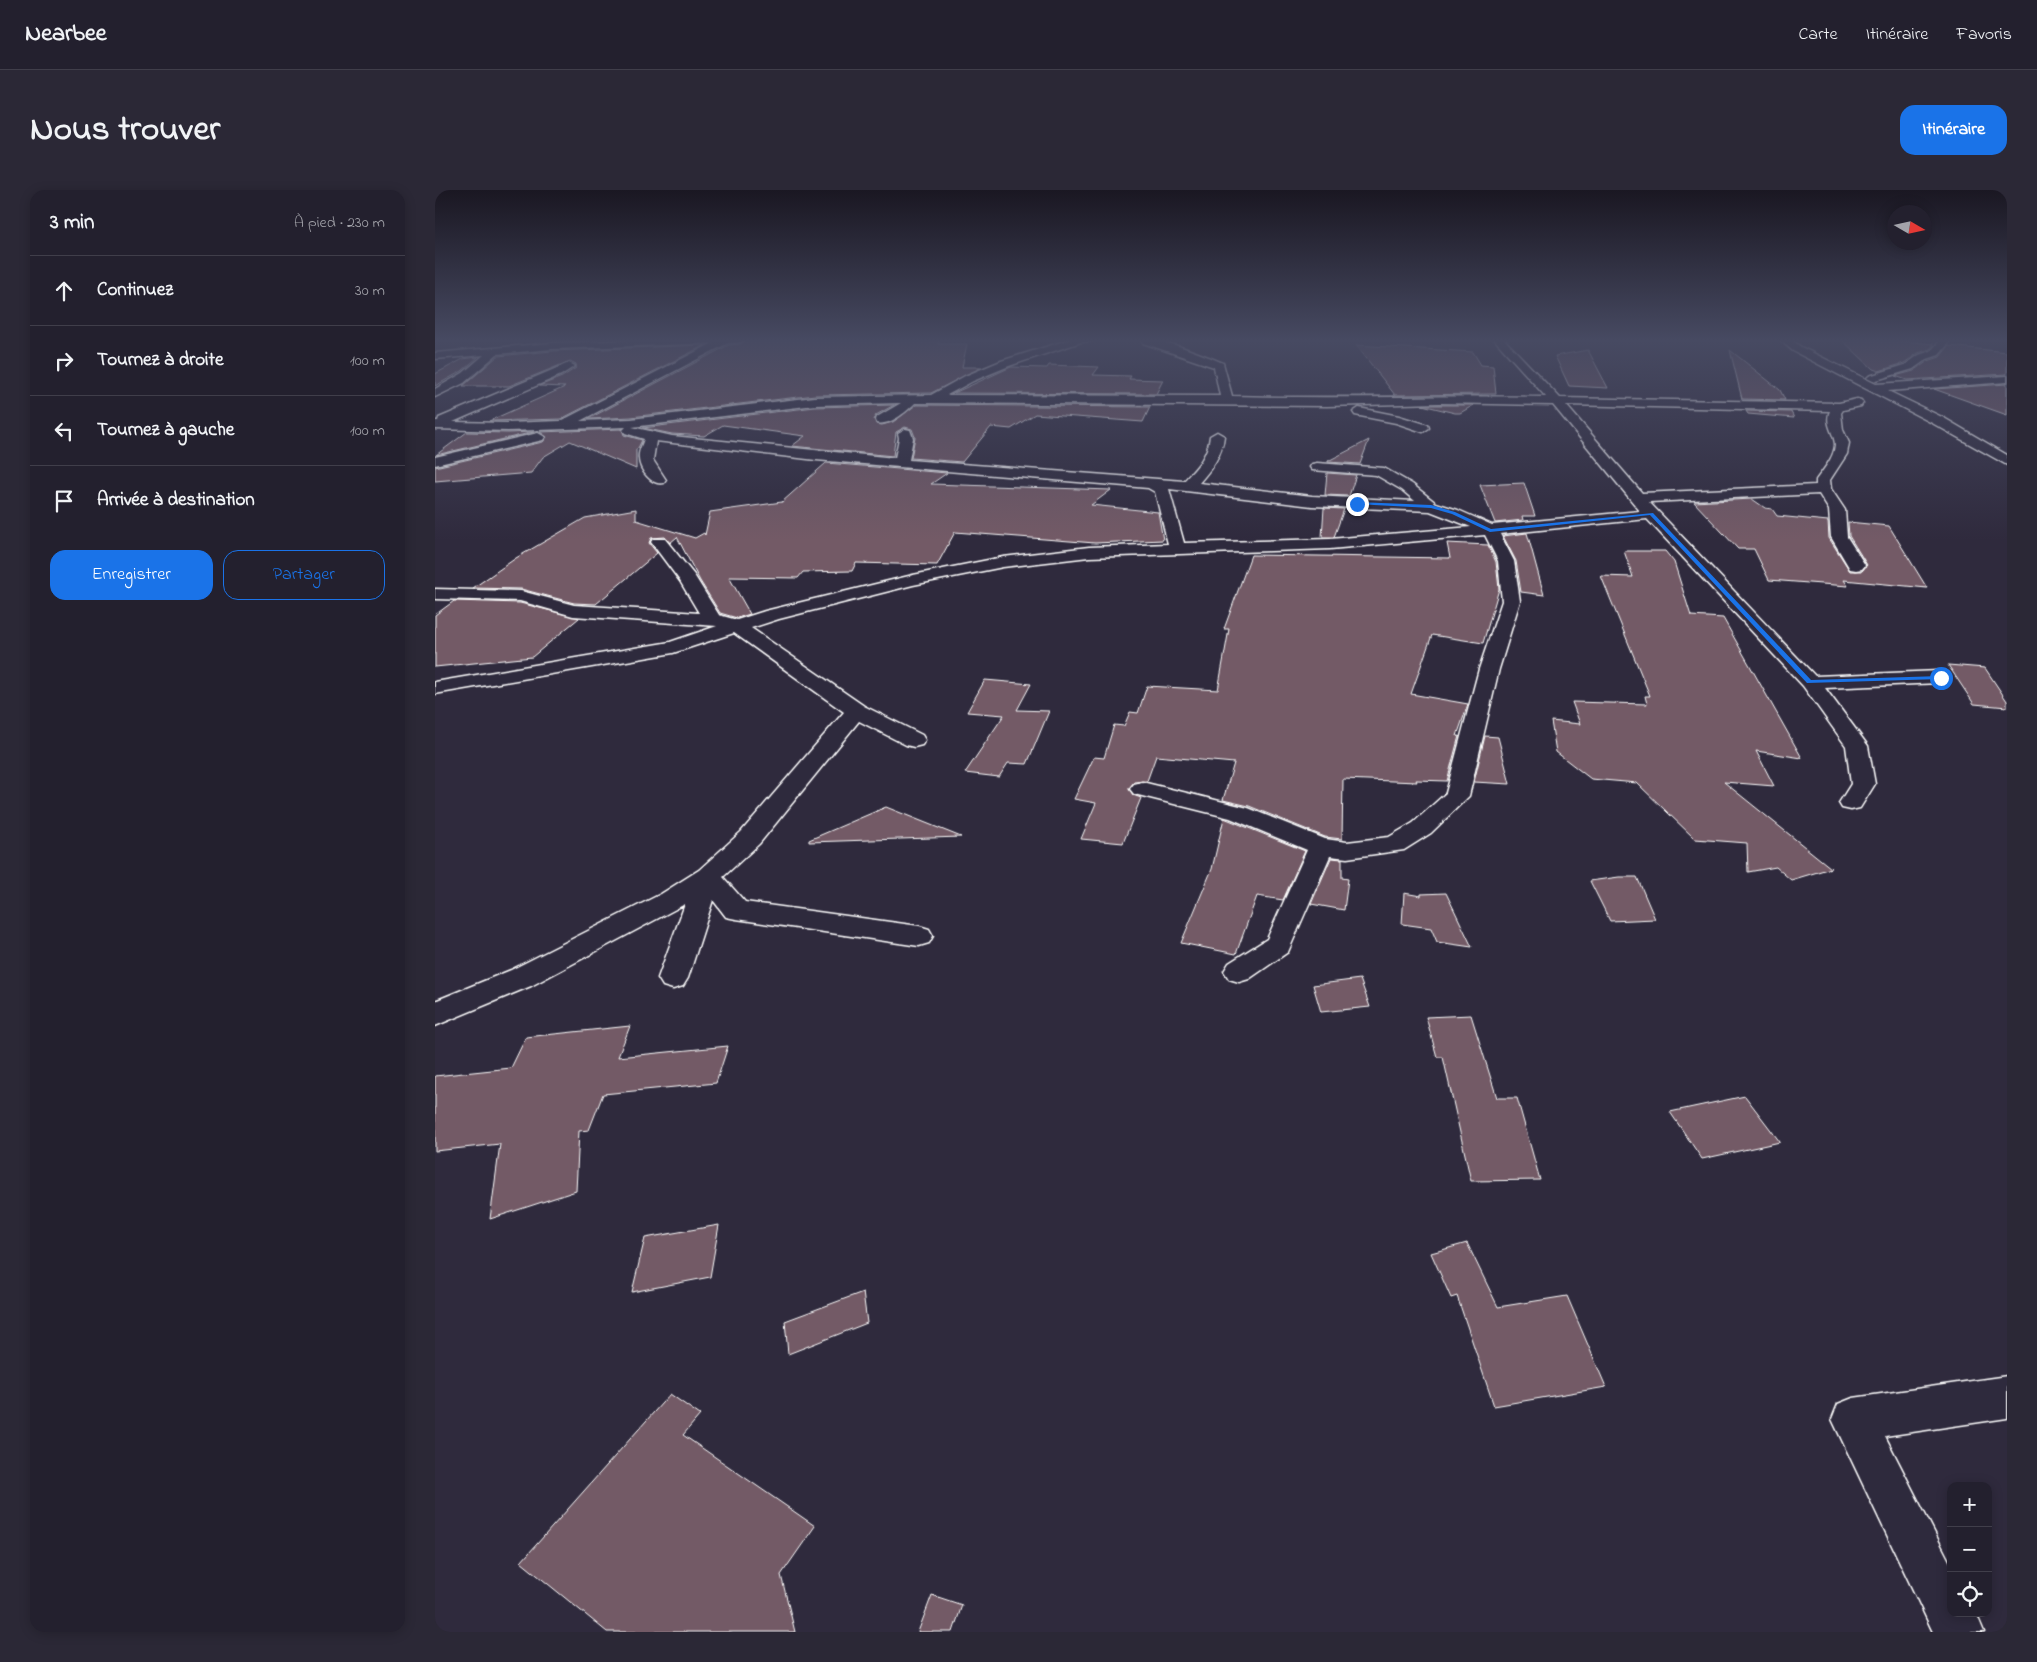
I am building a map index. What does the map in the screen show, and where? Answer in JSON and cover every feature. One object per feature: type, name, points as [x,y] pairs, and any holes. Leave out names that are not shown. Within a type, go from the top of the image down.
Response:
[{"type":"street","points":[[435,425],[479,406]]},
{"type":"street","points":[[560,426],[599,406]]},
{"type":"street","points":[[435,425],[508,427],[615,424],[775,406]]},
{"type":"street","points":[[882,420],[905,406]]},
{"type":"street","points":[[1336,406],[1343,410],[1355,422]]},
{"type":"street","points":[[1560,406],[1651,514],[1809,682],[1857,746],[1863,784],[1851,803]]},
{"type":"street","points":[[1839,406],[1835,413],[1836,430],[1842,443],[1839,454],[1823,480],[1824,490],[1837,510],[1839,537],[1856,565]]},
{"type":"street","points":[[1910,406],[1939,421],[2007,461]]},
{"type":"street","points":[[1343,410],[1373,413],[1423,428]]},
{"type":"street","points":[[615,424],[640,434],[651,436],[816,456],[1188,486],[1313,501],[1431,506],[1453,513],[1490,530],[1506,562],[1511,601],[1489,669],[1457,796],[1422,828],[1395,844],[1347,850],[1321,847],[1239,813],[1142,789]]},
{"type":"street","points":[[435,461],[519,443],[580,425]]},
{"type":"street","points":[[901,462],[907,438],[905,433]]},
{"type":"street","points":[[651,436],[645,463],[659,480]]},
{"type":"street","points":[[1188,486],[1212,459],[1217,447],[1217,436]]},
{"type":"street","points":[[1317,467],[1373,469],[1379,471],[1407,487],[1431,506]]},
{"type":"street","points":[[1151,484],[1162,490],[1177,548]]},
{"type":"street","points":[[1637,498],[1824,490]]},
{"type":"street","points":[[435,688],[673,647],[772,615],[905,582],[1003,562],[1089,552],[1330,544],[1651,514]]},
{"type":"street","points":[[659,542],[688,579],[712,619]]},
{"type":"street","points":[[435,594],[521,596],[573,610],[712,619],[736,626],[855,711],[914,740]]},
{"type":"street","points":[[1809,682],[1941,678]]},
{"type":"street","points":[[435,1014],[521,978],[671,900],[708,876],[750,838],[855,711]]},
{"type":"street","points":[[1239,971],[1278,945],[1321,847]]},
{"type":"street","points":[[708,876],[736,910],[919,936]]},
{"type":"street","points":[[673,978],[708,876]]},
{"type":"street","points":[[1959,1632],[1853,1419],[2007,1397]]},
{"type":"building","points":[[522,406],[586,406],[561,419],[489,421]]},
{"type":"building","points":[[612,406],[721,406],[631,417],[588,419]]},
{"type":"building","points":[[892,406],[876,415],[874,419],[876,424],[882,425],[893,422],[914,406],[1150,407],[1143,422],[1035,414],[1011,429],[991,427],[962,462],[911,458],[915,437],[912,429],[905,427],[896,432],[893,456],[792,446],[805,436],[723,425],[704,436],[672,434],[643,428],[815,407]]},
{"type":"building","points":[[1427,406],[1472,406],[1460,413]]},
{"type":"building","points":[[1983,406],[2007,406],[2007,415]]},
{"type":"building","points":[[1746,411],[1791,412],[1794,418],[1748,414]]},
{"type":"building","points":[[622,429],[624,435],[642,440],[636,449],[636,469],[570,441],[543,457],[531,473],[435,481],[435,467],[543,442],[547,437],[540,432]]},
{"type":"building","points":[[467,432],[508,433],[534,432],[436,455]]},
{"type":"building","points":[[1369,440],[1360,464],[1328,462],[1328,461]]},
{"type":"building","points":[[826,463],[947,473],[931,484],[1111,490],[1091,505],[1158,512],[1163,540],[1095,543],[955,532],[937,565],[856,563],[852,571],[803,572],[798,578],[729,577],[750,614],[737,618],[720,613],[700,581],[677,537],[670,543],[665,537],[651,538],[649,543],[657,553],[596,604],[574,603],[521,589],[473,588],[516,558],[585,518],[636,509],[636,520],[695,538],[704,533],[705,535],[710,512],[782,502]]},
{"type":"building","points":[[1327,473],[1356,475],[1349,496],[1325,495]]},
{"type":"building","points":[[1524,483],[1535,516],[1522,516],[1523,520],[1495,523],[1480,485]]},
{"type":"building","points":[[1752,499],[1765,508],[1772,509],[1777,516],[1828,521],[1829,538],[1850,571],[1862,571],[1867,565],[1849,536],[1848,522],[1889,526],[1927,588],[1844,580],[1848,586],[1769,580],[1754,549],[1738,549],[1694,502]]},
{"type":"building","points":[[1324,508],[1344,509],[1334,537],[1322,537]]},
{"type":"building","points":[[1527,533],[1544,595],[1521,592],[1516,561],[1503,536]]},
{"type":"building","points":[[1447,543],[1488,545],[1496,562],[1499,589],[1483,643],[1432,635],[1411,694],[1468,704],[1457,736],[1459,736],[1447,781],[1416,780],[1417,782],[1343,779],[1342,839],[1325,837],[1249,806],[1223,800],[1234,763],[1156,756],[1147,781],[1134,782],[1129,788],[1133,795],[1141,798],[1123,843],[1081,839],[1096,803],[1074,799],[1094,757],[1104,758],[1114,725],[1124,726],[1130,712],[1138,713],[1147,686],[1218,690],[1229,629],[1224,629],[1251,555],[1450,558]]},
{"type":"building","points":[[1624,551],[1665,551],[1674,562],[1691,616],[1723,618],[1802,758],[1756,751],[1774,786],[1724,782],[1831,868],[1791,880],[1776,867],[1748,872],[1747,843],[1695,839],[1637,783],[1591,779],[1556,752],[1551,721],[1580,724],[1572,702],[1647,704],[1645,696],[1650,696],[1601,576],[1633,577]]},
{"type":"building","points":[[454,601],[520,603],[579,618],[532,657],[435,667],[435,615]]},
{"type":"building","points":[[1948,665],[1985,668],[2007,701],[2007,707],[1974,704]]},
{"type":"building","points":[[985,680],[1031,684],[1017,710],[1049,711],[1027,764],[1008,763],[999,777],[965,773],[1004,715],[967,712]]},
{"type":"building","points":[[1485,736],[1498,737],[1510,784],[1474,782]]},
{"type":"building","points":[[886,807],[961,837],[809,842],[809,840]]},
{"type":"building","points":[[1224,818],[1305,851],[1283,900],[1257,896],[1236,954],[1181,943],[1212,869]]},
{"type":"building","points":[[1331,858],[1342,859],[1342,878],[1348,879],[1344,910],[1311,904]]},
{"type":"building","points":[[1619,877],[1637,877],[1655,919],[1610,921],[1590,881]]},
{"type":"building","points":[[1404,893],[1421,896],[1421,894],[1446,893],[1472,947],[1437,942],[1431,928],[1402,924]]},
{"type":"building","points":[[1360,979],[1370,1007],[1321,1012],[1313,985]]},
{"type":"building","points":[[1471,1015],[1497,1098],[1517,1098],[1540,1180],[1471,1181],[1443,1057],[1437,1057],[1426,1017]]},
{"type":"building","points":[[630,1026],[618,1057],[728,1046],[716,1083],[603,1094],[589,1130],[579,1131],[576,1191],[490,1219],[500,1144],[435,1151],[435,1076],[511,1068],[526,1037]]},
{"type":"building","points":[[1745,1096],[1780,1142],[1702,1159],[1670,1112]]},
{"type":"building","points":[[719,1225],[710,1277],[632,1292],[645,1238]]},
{"type":"building","points":[[1467,1243],[1498,1307],[1567,1296],[1606,1387],[1494,1406],[1457,1296],[1451,1298],[1431,1253]]},
{"type":"building","points":[[863,1292],[867,1323],[788,1354],[785,1321]]},
{"type":"building","points":[[670,1394],[700,1415],[683,1435],[815,1526],[781,1575],[795,1632],[607,1632],[521,1562]]},
{"type":"building","points":[[932,1595],[962,1605],[953,1632],[918,1632]]},
{"type":"route","points":[[1357,504],[1431,506],[1453,513],[1490,530],[1607,520],[1651,514],[1809,682],[1941,678]]}]
